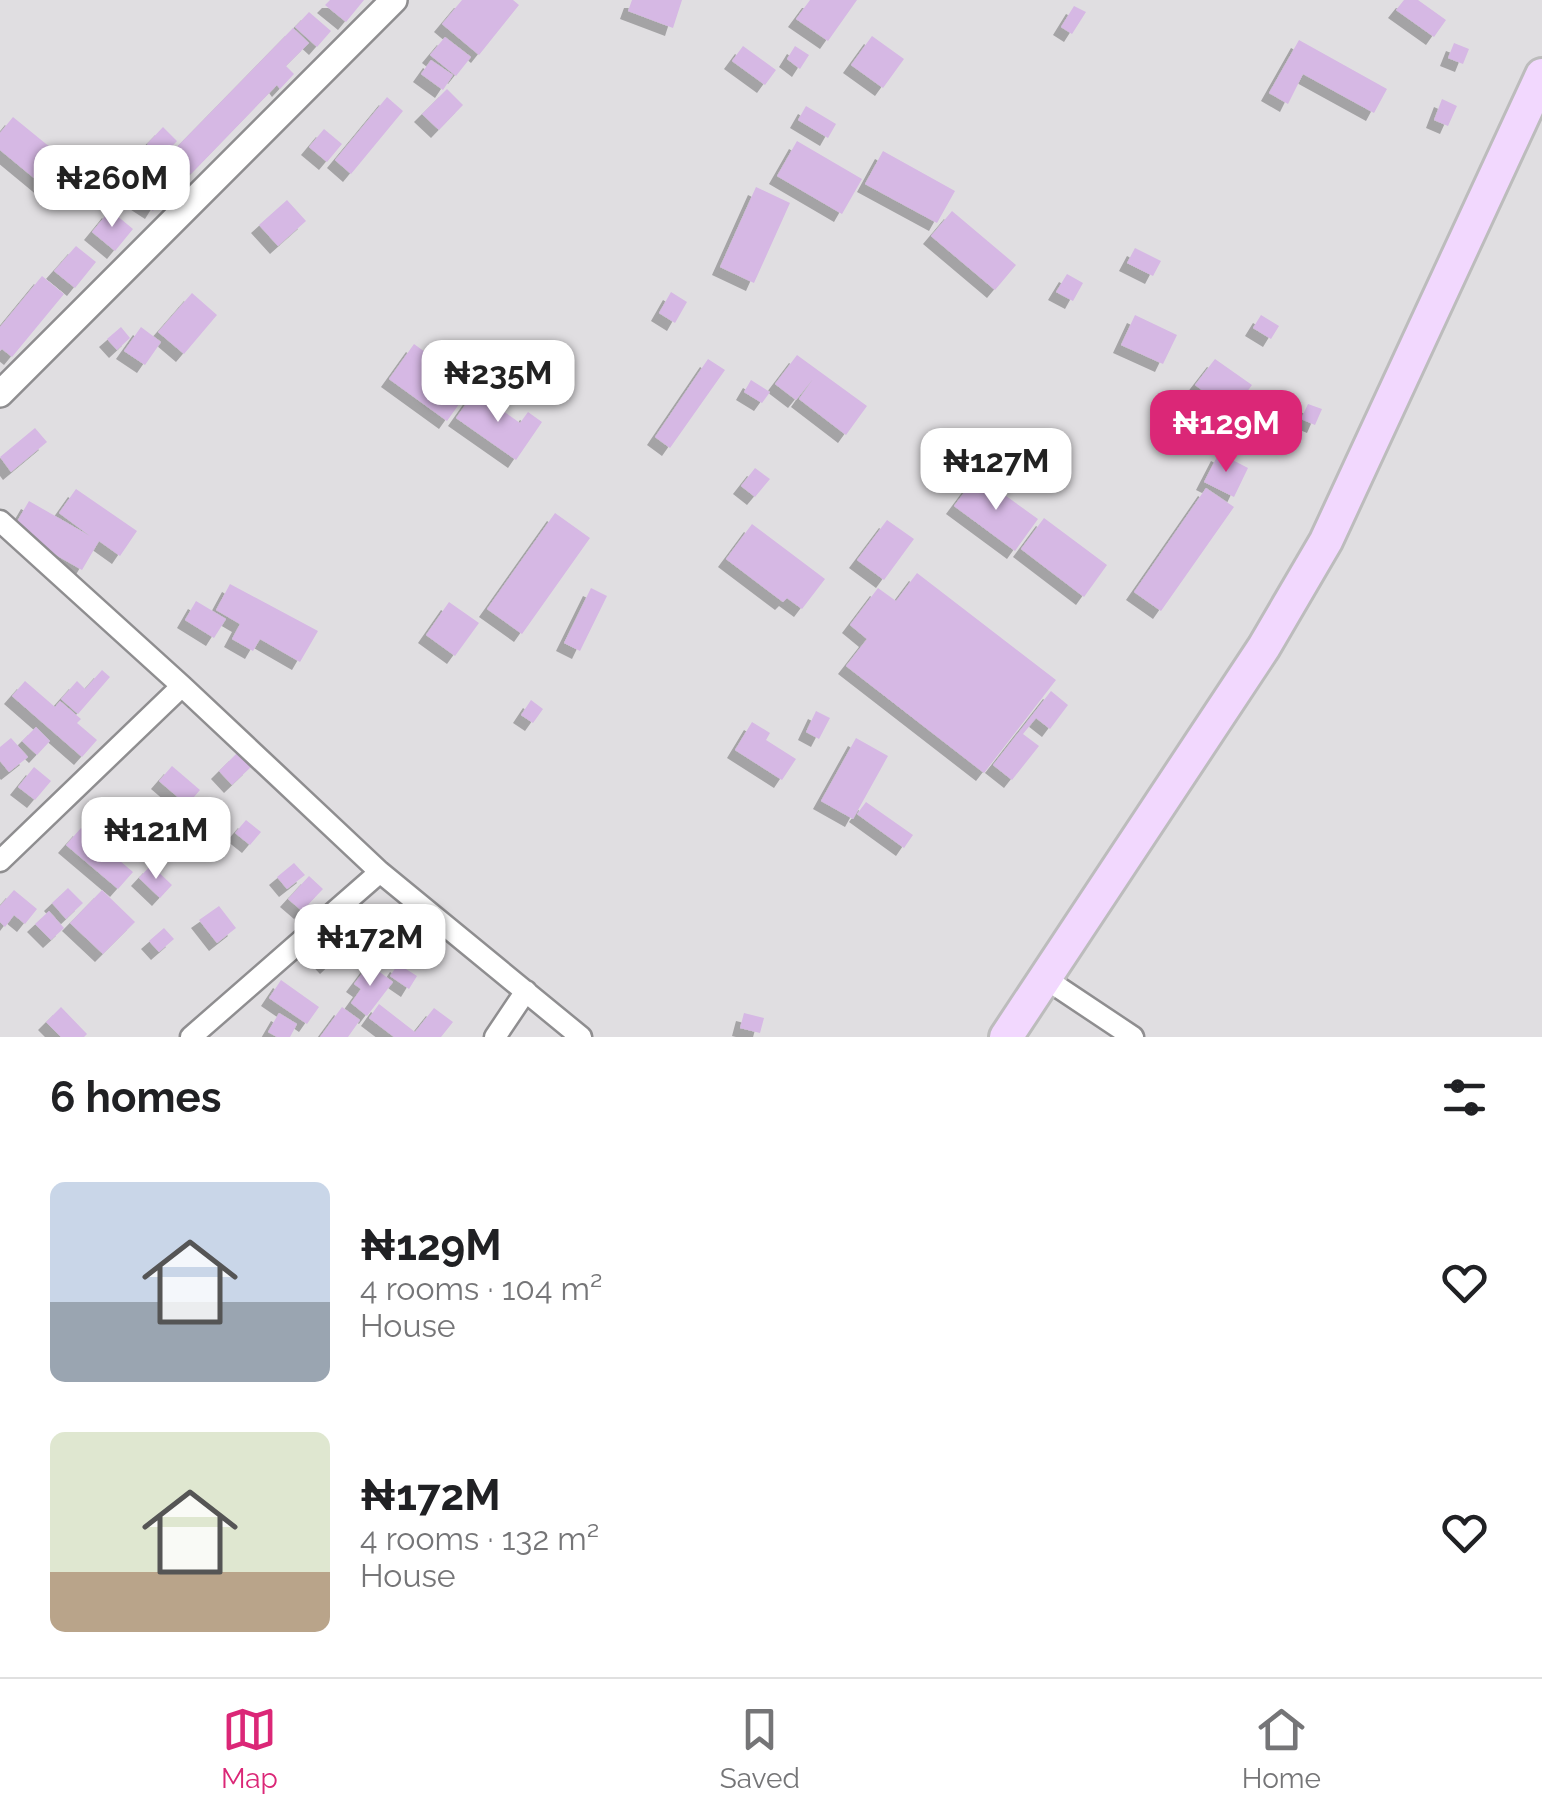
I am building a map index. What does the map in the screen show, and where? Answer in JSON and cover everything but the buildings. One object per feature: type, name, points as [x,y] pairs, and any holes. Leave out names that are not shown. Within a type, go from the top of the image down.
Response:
[{"type":"main road","points":[[1006,1037],[1264,647],[1326,541],[1542,75]]},
{"type":"street","points":[[0,394],[394,0]]},
{"type":"street","points":[[0,521],[380,872],[581,1037]]},
{"type":"street","points":[[0,861],[182,686]]},
{"type":"street","points":[[191,1037],[380,872]]},
{"type":"street","points":[[1046,979],[1133,1037]]},
{"type":"street","points":[[495,1037],[526,992]]}]
